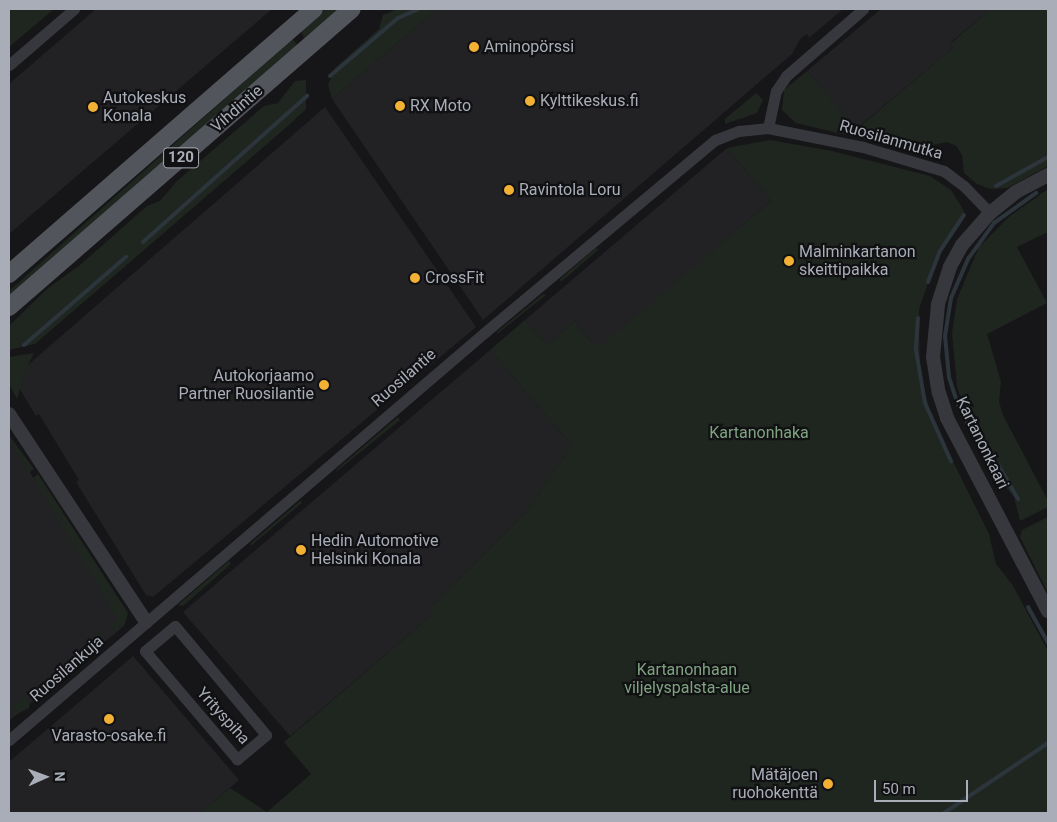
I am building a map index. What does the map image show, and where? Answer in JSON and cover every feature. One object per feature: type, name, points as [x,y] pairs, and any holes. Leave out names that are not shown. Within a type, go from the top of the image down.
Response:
[{"type":"main road","name":"Vihdintie","points":[[9,274],[314,9]]},
{"type":"main road","name":"Vihdintie","points":[[9,307],[352,9]]},
{"type":"street","points":[[9,65],[74,9]]},
{"type":"street","points":[[768,128],[776,91],[786,76],[863,9]]},
{"type":"street","name":"Ruosilanmutka","points":[[768,128],[863,146],[934,167],[954,178],[990,213]]},
{"type":"street","name":"Ruosilantie","points":[[146,622],[684,163],[727,135],[768,128]]},
{"type":"street","name":"Kartanonkaari","points":[[1048,175],[1016,192],[990,213],[962,244],[950,267],[935,318],[933,358],[939,394],[947,418],[1048,612]]},
{"type":"street","points":[[9,414],[146,622],[160,638]]},
{"type":"street","name":"Ruosilankuja","points":[[9,740],[146,622]]},
{"type":"street","name":"Yrityspiha","points":[[175,626],[266,735],[237,759],[146,651],[160,638],[175,626]]},
{"type":"shaded area","name":"Autokeskus Konala","points":[[96,9],[272,9],[9,234],[9,84]]},
{"type":"shaded area","points":[[437,9],[843,9],[809,38],[807,34],[800,39],[792,54],[483,320],[332,99]]},
{"type":"shaded area","points":[[881,9],[991,9],[951,42],[954,47],[856,129],[807,71]]},
{"type":"shaded area","points":[[325,107],[476,327],[153,597],[146,595],[76,482],[79,480],[39,414],[36,416],[13,378]]},
{"type":"shaded area","points":[[727,148],[771,201],[602,346],[594,345],[578,327],[576,320],[547,345],[525,320]]},
{"type":"shaded area","points":[[490,350],[572,445],[526,512],[430,609],[433,614],[290,736],[183,612]]},
{"type":"shaded area","points":[[9,438],[60,521],[126,615],[124,626],[9,721]]},
{"type":"shaded area","points":[[133,656],[239,780],[200,813],[9,813],[9,762]]},
{"type":"green space","points":[[9,9],[54,9],[9,47]]},
{"type":"green space","points":[[326,9],[340,9],[304,38],[301,31]]},
{"type":"green space","points":[[398,9],[437,9],[332,99],[328,85],[335,68],[379,29],[383,15]]},
{"type":"green space","points":[[991,9],[1048,9],[1048,166],[1007,188],[991,189],[977,184],[964,173],[962,155],[956,146],[947,142],[908,150],[796,123],[782,110],[784,90],[807,71],[857,129],[954,47],[951,43]]},
{"type":"green space","points":[[292,39],[298,45],[9,296],[9,291]]},
{"type":"green space","points":[[306,80],[306,109],[289,125],[35,344],[9,350],[9,326],[48,288],[80,265],[147,206],[160,201],[177,181],[264,106],[278,103],[295,81]]},
{"type":"green space","points":[[756,93],[763,100],[757,113],[725,124],[725,119]]},
{"type":"green space","name":"Kartanonhaka","points":[[770,140],[832,151],[930,176],[951,190],[964,211],[964,216],[937,258],[919,309],[920,375],[932,419],[989,534],[996,564],[1012,584],[1048,651],[1048,813],[200,813],[230,788],[267,812],[311,774],[284,742],[433,614],[429,610],[526,512],[572,445],[490,350],[525,320],[547,345],[576,320],[578,327],[594,345],[602,345],[771,201],[727,148]]},
{"type":"green space","points":[[1048,189],[1048,232],[1017,247],[1047,303],[987,334],[1001,382],[999,402],[1003,415],[1048,501],[1048,507],[1020,521],[1014,497],[989,466],[957,387],[952,333],[957,299],[979,247],[1010,216]]},
{"type":"green space","points":[[596,248],[598,250],[561,282],[560,279]]},
{"type":"green space","points":[[543,294],[546,295],[497,334],[497,332]]},
{"type":"green space","points":[[34,353],[26,369],[17,399],[9,384],[9,357]]},
{"type":"green space","points":[[398,417],[400,420],[336,472],[338,468]]},
{"type":"green space","points":[[9,435],[34,469],[29,473],[9,439]]},
{"type":"green space","points":[[38,474],[128,613],[125,623],[117,632],[110,625],[118,619],[33,478]]},
{"type":"green space","points":[[300,501],[302,503],[252,545],[250,544]]},
{"type":"green space","points":[[1048,517],[1048,593],[1020,537],[1022,530]]},
{"type":"green space","points":[[229,561],[231,564],[183,606],[178,605]]},
{"type":"green space","points":[[99,632],[105,642],[70,673],[63,664]]},
{"type":"green space","points":[[57,669],[63,677],[49,690],[43,681]]},
{"type":"green space","points":[[25,697],[30,701],[29,708],[15,715],[9,710]]},
{"type":"waterway","points":[[330,76],[398,18],[418,9]]},
{"type":"waterway","points":[[143,242],[307,96]]},
{"type":"waterway","points":[[996,186],[1048,157]]},
{"type":"waterway","points":[[1018,499],[998,465],[981,450],[958,405],[949,377],[945,336],[951,298],[968,259],[994,223],[1036,193]]},
{"type":"waterway","points":[[928,282],[940,251],[964,215]]},
{"type":"waterway","points":[[24,345],[126,257]]},
{"type":"waterway","points":[[918,318],[916,350],[925,403],[951,461]]},
{"type":"waterway","points":[[1028,607],[1048,643]]},
{"type":"waterway","points":[[944,813],[1048,743]]},
{"type":"place","name":"Aminopörssi","points":[[474,47]]},
{"type":"place","name":"Kylttikeskus.fi","points":[[530,101]]},
{"type":"place","name":"RX Moto","points":[[400,106]]},
{"type":"place","name":"Autokeskus Konala","points":[[93,107]]},
{"type":"place","name":"Ravintola Loru","points":[[509,190]]},
{"type":"place","name":"Malminkartanon skeittipaikka","points":[[789,261]]},
{"type":"place","name":"CrossFit","points":[[415,278]]},
{"type":"place","name":"Autokorjaamo Partner Ruosilantie","points":[[324,385]]},
{"type":"place","name":"Hedin Automotive Helsinki Konala","points":[[301,550]]},
{"type":"place","name":"Varasto-osake.fi","points":[[109,719]]},
{"type":"place","name":"Mätäjoen ruohokenttä","points":[[828,784]]},
{"type":"park label","name":"Kartanonhaan viljelyspalsta-alue","points":[[687,679]]}]
